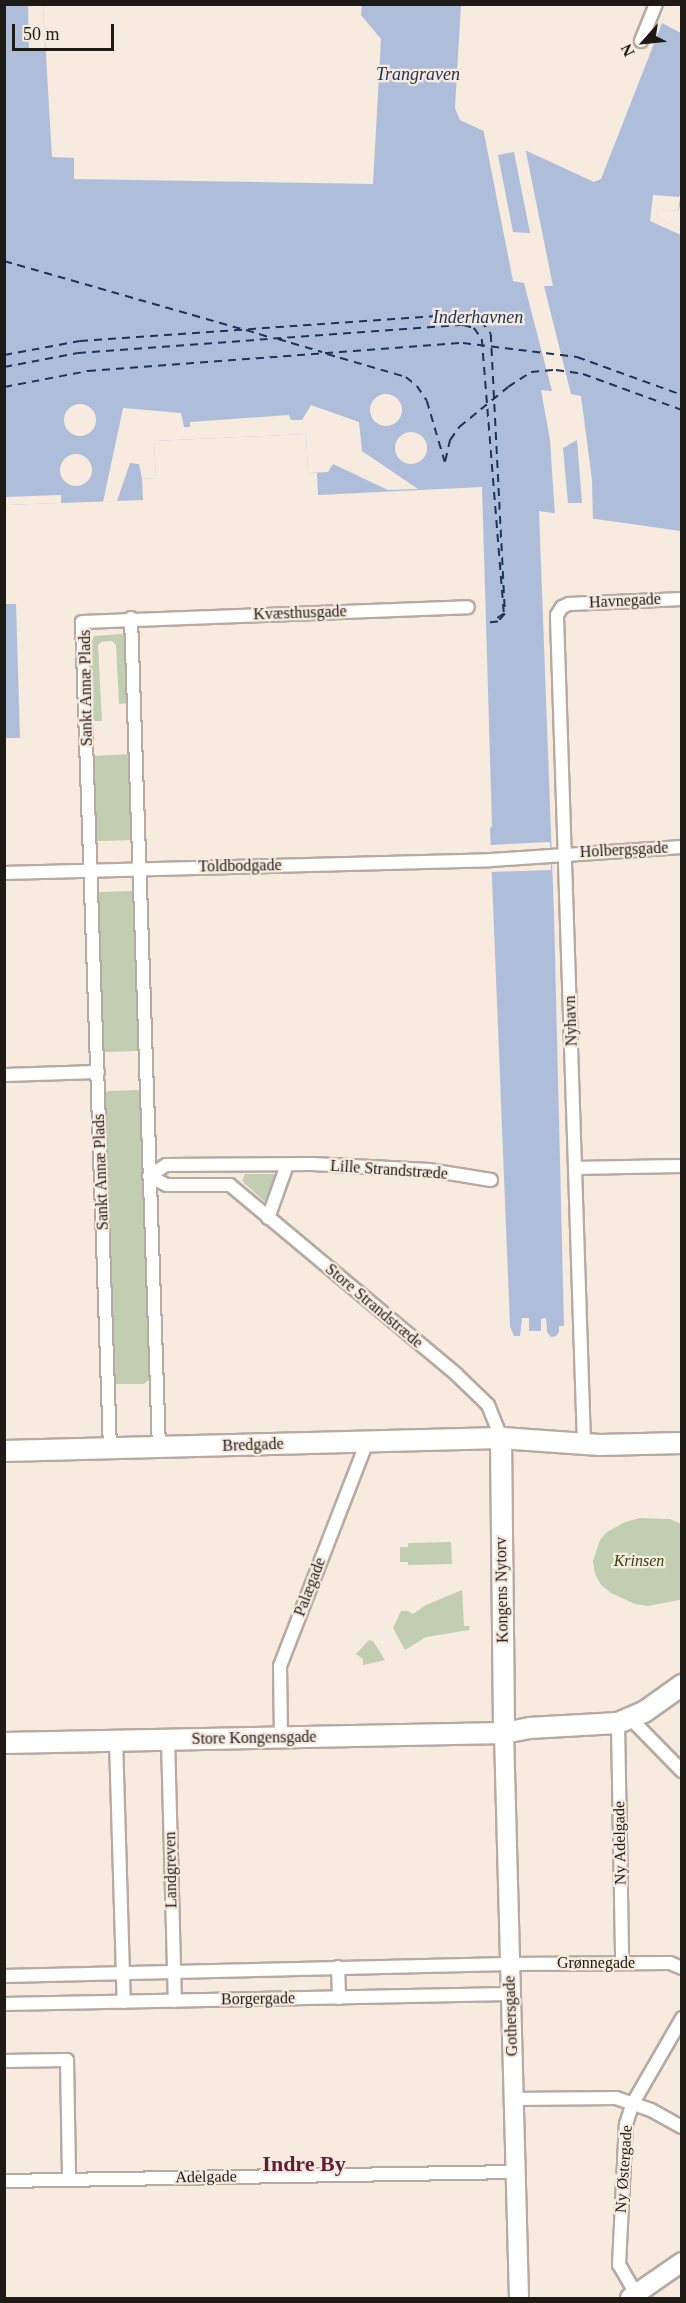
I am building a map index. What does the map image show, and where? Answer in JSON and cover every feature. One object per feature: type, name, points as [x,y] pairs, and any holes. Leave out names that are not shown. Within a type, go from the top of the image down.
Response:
[{"type":"main road","name":"Bredgade","points":[[4,1451],[501,1438]]},
{"type":"main road","points":[[501,1438],[584,1444],[681,1443]]},
{"type":"main road","name":"Kongens Nytorv","points":[[501,1438],[504,1732]]},
{"type":"main road","points":[[504,1732],[624,1721],[681,1684]]},
{"type":"main road","name":"Store Kongensgade","points":[[4,1743],[504,1732]]},
{"type":"street","points":[[641,41],[656,4]]},
{"type":"street","name":"Havnegade","points":[[569,604],[681,599]]},
{"type":"street","name":"Nyhavn","points":[[569,604],[557,615],[556,631],[567,854],[584,1444]]},
{"type":"street","name":"Kvæsthusgade","points":[[131,618],[468,607]]},
{"type":"street","points":[[131,618],[159,1447]]},
{"type":"street","name":"Sankt Annæ Plads","points":[[110,1449],[82,622],[131,618]]},
{"type":"street","name":"Holbergsgade","points":[[550,857],[681,847]]},
{"type":"street","name":"Toldbodgade","points":[[4,873],[550,857]]},
{"type":"street","points":[[4,1075],[98,1072]]},
{"type":"street","name":"Lille Strandstræde","points":[[149,1176],[166,1165],[286,1165],[429,1170],[491,1180]]},
{"type":"street","points":[[268,1218],[286,1165]]},
{"type":"street","points":[[149,1176],[166,1185],[230,1185],[229,1166]]},
{"type":"street","points":[[575,1168],[681,1166]]},
{"type":"street","name":"Store Strandstræde","points":[[230,1185],[488,1405],[501,1438]]},
{"type":"street","name":"Palægade","points":[[281,1737],[280,1666],[367,1442]]},
{"type":"street","points":[[624,1721],[681,1770]]},
{"type":"street","name":"Ny Adelgade","points":[[622,1963],[624,1721]]},
{"type":"street","name":"Gothersgade","points":[[504,1732],[519,2298]]},
{"type":"street","name":"Landgreven","points":[[168,1739],[175,2001]]},
{"type":"street","points":[[116,1740],[124,2002]]},
{"type":"street","name":"Grønnegade","points":[[510,1964],[670,1963],[681,1968]]},
{"type":"street","name":"Borgergade","points":[[4,1976],[510,1964]]},
{"type":"street","points":[[338,1967],[339,1998]]},
{"type":"street","name":"Borgergade","points":[[4,2004],[511,1994]]},
{"type":"street","name":"Ny Østergade","points":[[633,2296],[619,2265],[626,2124],[633,2103],[681,2018]]},
{"type":"street","points":[[4,2061],[67,2060],[69,2180]]},
{"type":"street","points":[[514,2099],[616,2098],[633,2103],[681,2127]]},
{"type":"street","name":"Adelgade","points":[[4,2181],[515,2172]]},
{"type":"street","points":[[633,2296],[681,2262]]},
{"type":"green space","points":[[121,634],[128,638],[131,703],[119,704],[116,645],[112,641],[101,642],[98,645],[102,721],[93,721],[91,643],[94,636]]},
{"type":"green space","points":[[131,754],[135,840],[97,841],[93,756]]},
{"type":"green space","points":[[136,891],[141,1046],[138,1051],[106,1052],[102,1047],[98,892]]},
{"type":"green space","points":[[138,1090],[142,1094],[151,1378],[144,1384],[116,1384],[113,1380],[104,1094],[108,1091]]},
{"type":"green space","points":[[245,1174],[277,1174],[265,1202],[242,1181]]},
{"type":"green space","name":"Krinsen","points":[[639,1518],[670,1519],[681,1524],[682,1599],[648,1606],[635,1604],[611,1593],[601,1585],[595,1574],[593,1561],[600,1540],[607,1532],[623,1523]]},
{"type":"green space","points":[[451,1542],[452,1564],[408,1565],[408,1562],[400,1562],[400,1547],[408,1547],[408,1543]]},
{"type":"green space","points":[[462,1590],[464,1626],[470,1626],[469,1630],[426,1637],[405,1650],[393,1628],[401,1611],[413,1614],[426,1605]]},
{"type":"green space","points":[[369,1640],[373,1641],[385,1660],[363,1665],[363,1659],[356,1654]]},
{"type":"water","name":"Inderhavnen","points":[[461,4],[455,108],[460,120],[594,182],[601,179],[662,23],[681,33],[681,203],[678,211],[658,209],[656,217],[681,229],[681,531],[539,511],[554,914],[564,1326],[559,1326],[559,1332],[556,1336],[551,1337],[547,1332],[546,1318],[541,1319],[541,1331],[529,1331],[529,1318],[522,1318],[520,1336],[514,1336],[510,1326],[490,829],[492,826],[482,487],[318,495],[317,473],[308,473],[306,434],[154,441],[156,478],[142,479],[143,500],[5,505],[4,5],[43,5],[52,157],[74,158],[74,179],[373,184],[381,39],[361,15],[362,5]]},
{"type":"water","points":[[5,604],[16,604],[20,738],[5,738]]},
{"type":"pier","points":[[28,5],[43,5],[45,48],[29,48]]},
{"type":"pier","points":[[483,128],[525,147],[553,286],[544,286],[571,394],[581,396],[592,480],[593,521],[555,516],[550,440],[541,390],[552,391],[524,283],[513,281]],"holes":[[[514,152],[530,233],[513,232],[498,155]],[[577,440],[582,503],[568,503],[563,448]]]},
{"type":"pier","points":[[681,192],[678,211],[658,209],[656,217],[681,229],[681,235],[650,221],[653,195],[679,197]]},
{"type":"pier","points":[[386,394],[398,398],[402,410],[398,422],[386,426],[374,422],[370,410],[374,398]]},
{"type":"pier","points":[[80,404],[92,408],[96,420],[92,432],[80,436],[68,432],[64,420],[68,408]]},
{"type":"pier","points":[[311,405],[359,422],[362,451],[418,489],[388,490],[333,464],[328,472],[308,473],[306,434],[154,441],[156,478],[142,479],[139,464],[130,463],[117,501],[103,502],[123,408],[181,413],[184,427],[190,427],[190,422],[289,415],[291,420],[302,420]]},
{"type":"pier","points":[[411,432],[423,436],[427,448],[423,460],[411,464],[399,460],[395,448],[399,436]]},
{"type":"pier","points":[[76,454],[88,458],[92,470],[88,482],[76,486],[64,482],[60,470],[64,458]]},
{"type":"pier","points":[[61,495],[61,503],[5,505],[5,497]]},
{"type":"pier","points":[[550,842],[551,870],[491,872],[490,845]]},
{"type":"ferry route","points":[[4,261],[241,329]]},
{"type":"ferry route","points":[[4,355],[80,341],[469,314],[481,321],[491,334],[505,614],[498,622],[487,623]]},
{"type":"ferry route","points":[[4,367],[78,353],[463,325],[474,328],[482,339],[504,614],[494,621]]},
{"type":"ferry route","points":[[246,330],[273,338]]},
{"type":"ferry route","points":[[278,339],[322,352]]},
{"type":"ferry route","points":[[4,387],[88,371],[463,343],[577,357],[682,395]]},
{"type":"ferry route","points":[[327,354],[406,377],[417,386],[427,401],[445,462]]},
{"type":"ferry route","points":[[445,461],[450,440],[459,427],[508,387],[531,372],[556,370],[583,374],[682,410]]},
{"type":"district","name":"Indre By","points":[[304,2164]]},
{"type":"water label","name":"Trangraven","points":[[418,74]]}]
